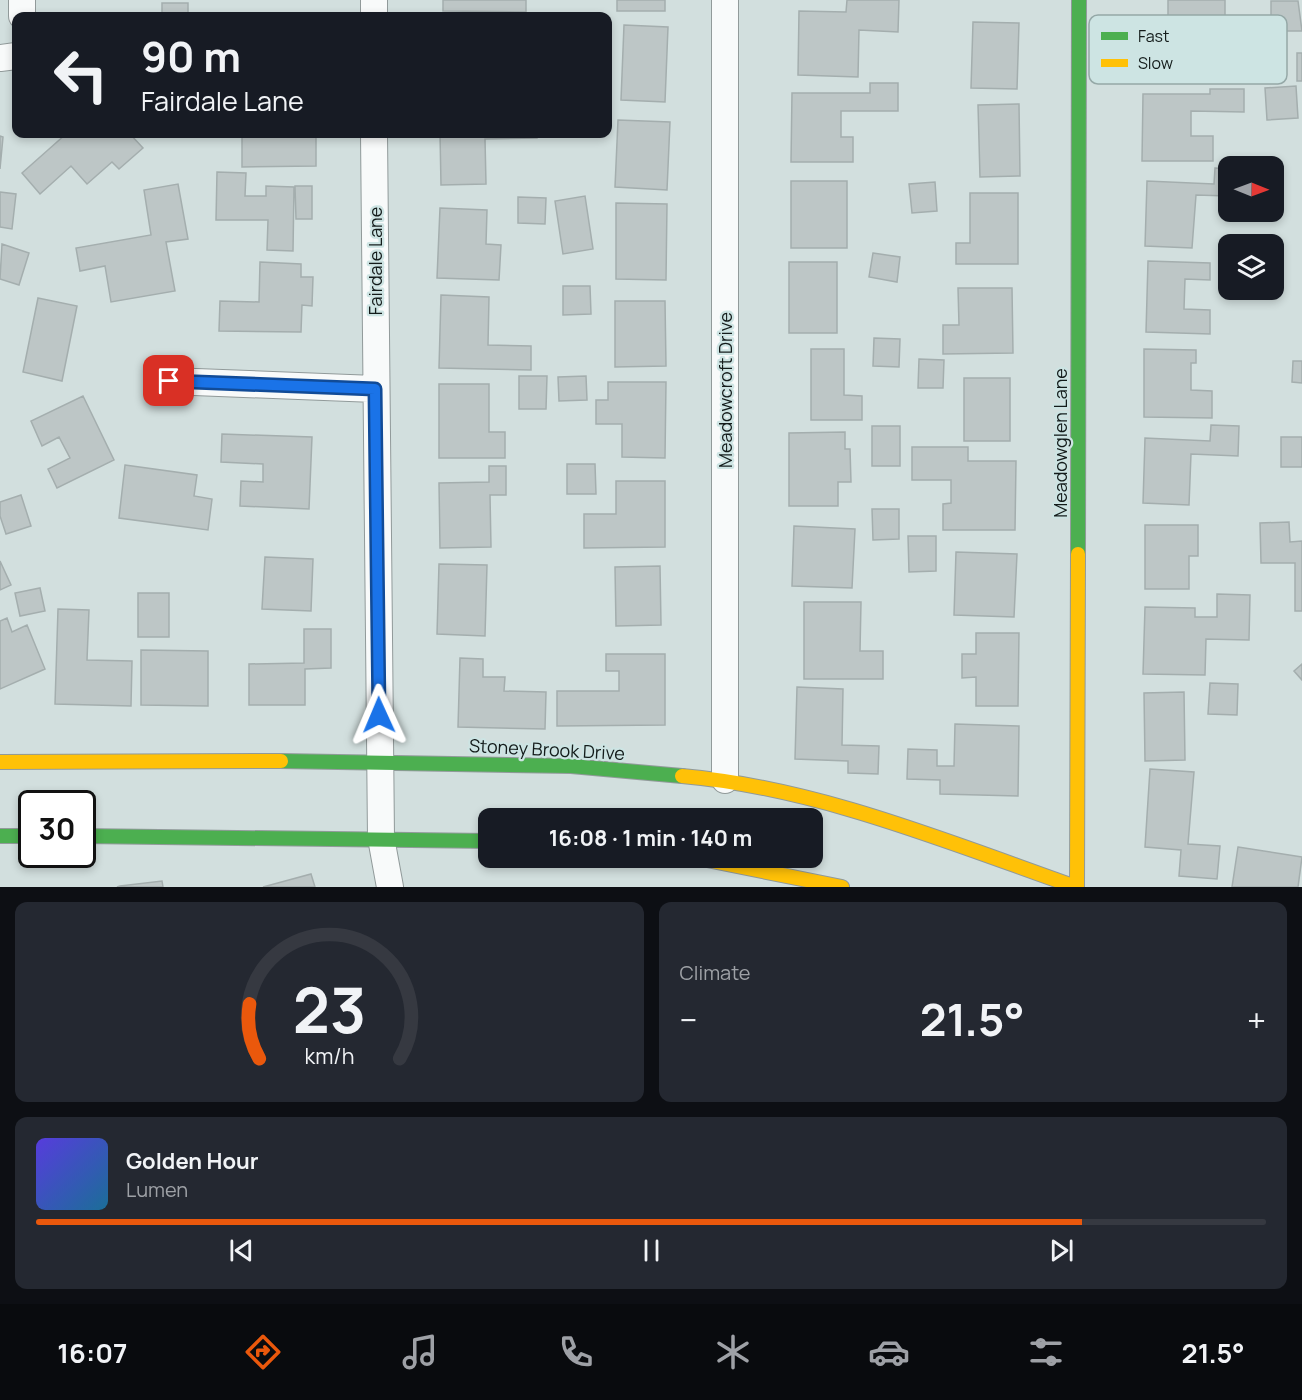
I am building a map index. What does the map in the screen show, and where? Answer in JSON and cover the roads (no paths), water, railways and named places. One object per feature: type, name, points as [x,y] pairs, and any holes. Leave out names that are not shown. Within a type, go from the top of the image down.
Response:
[{"type":"street","name":"Meadowcroft Drive","points":[[725,0],[725,780]]},
{"type":"street","name":"Meadowglen Lane","points":[[1076,887],[1079,0]]},
{"type":"street","name":"Fairdale Lane","points":[[374,138],[381,838],[390,887]]},
{"type":"street","points":[[169,381],[375,389]]},
{"type":"street","name":"Stoney Brook Drive","points":[[0,762],[380,761],[571,766],[725,780],[854,810],[1076,887]]},
{"type":"street","points":[[0,836],[18,836]]},
{"type":"street","points":[[96,836],[478,841]]},
{"type":"street","points":[[747,868],[842,887]]}]
